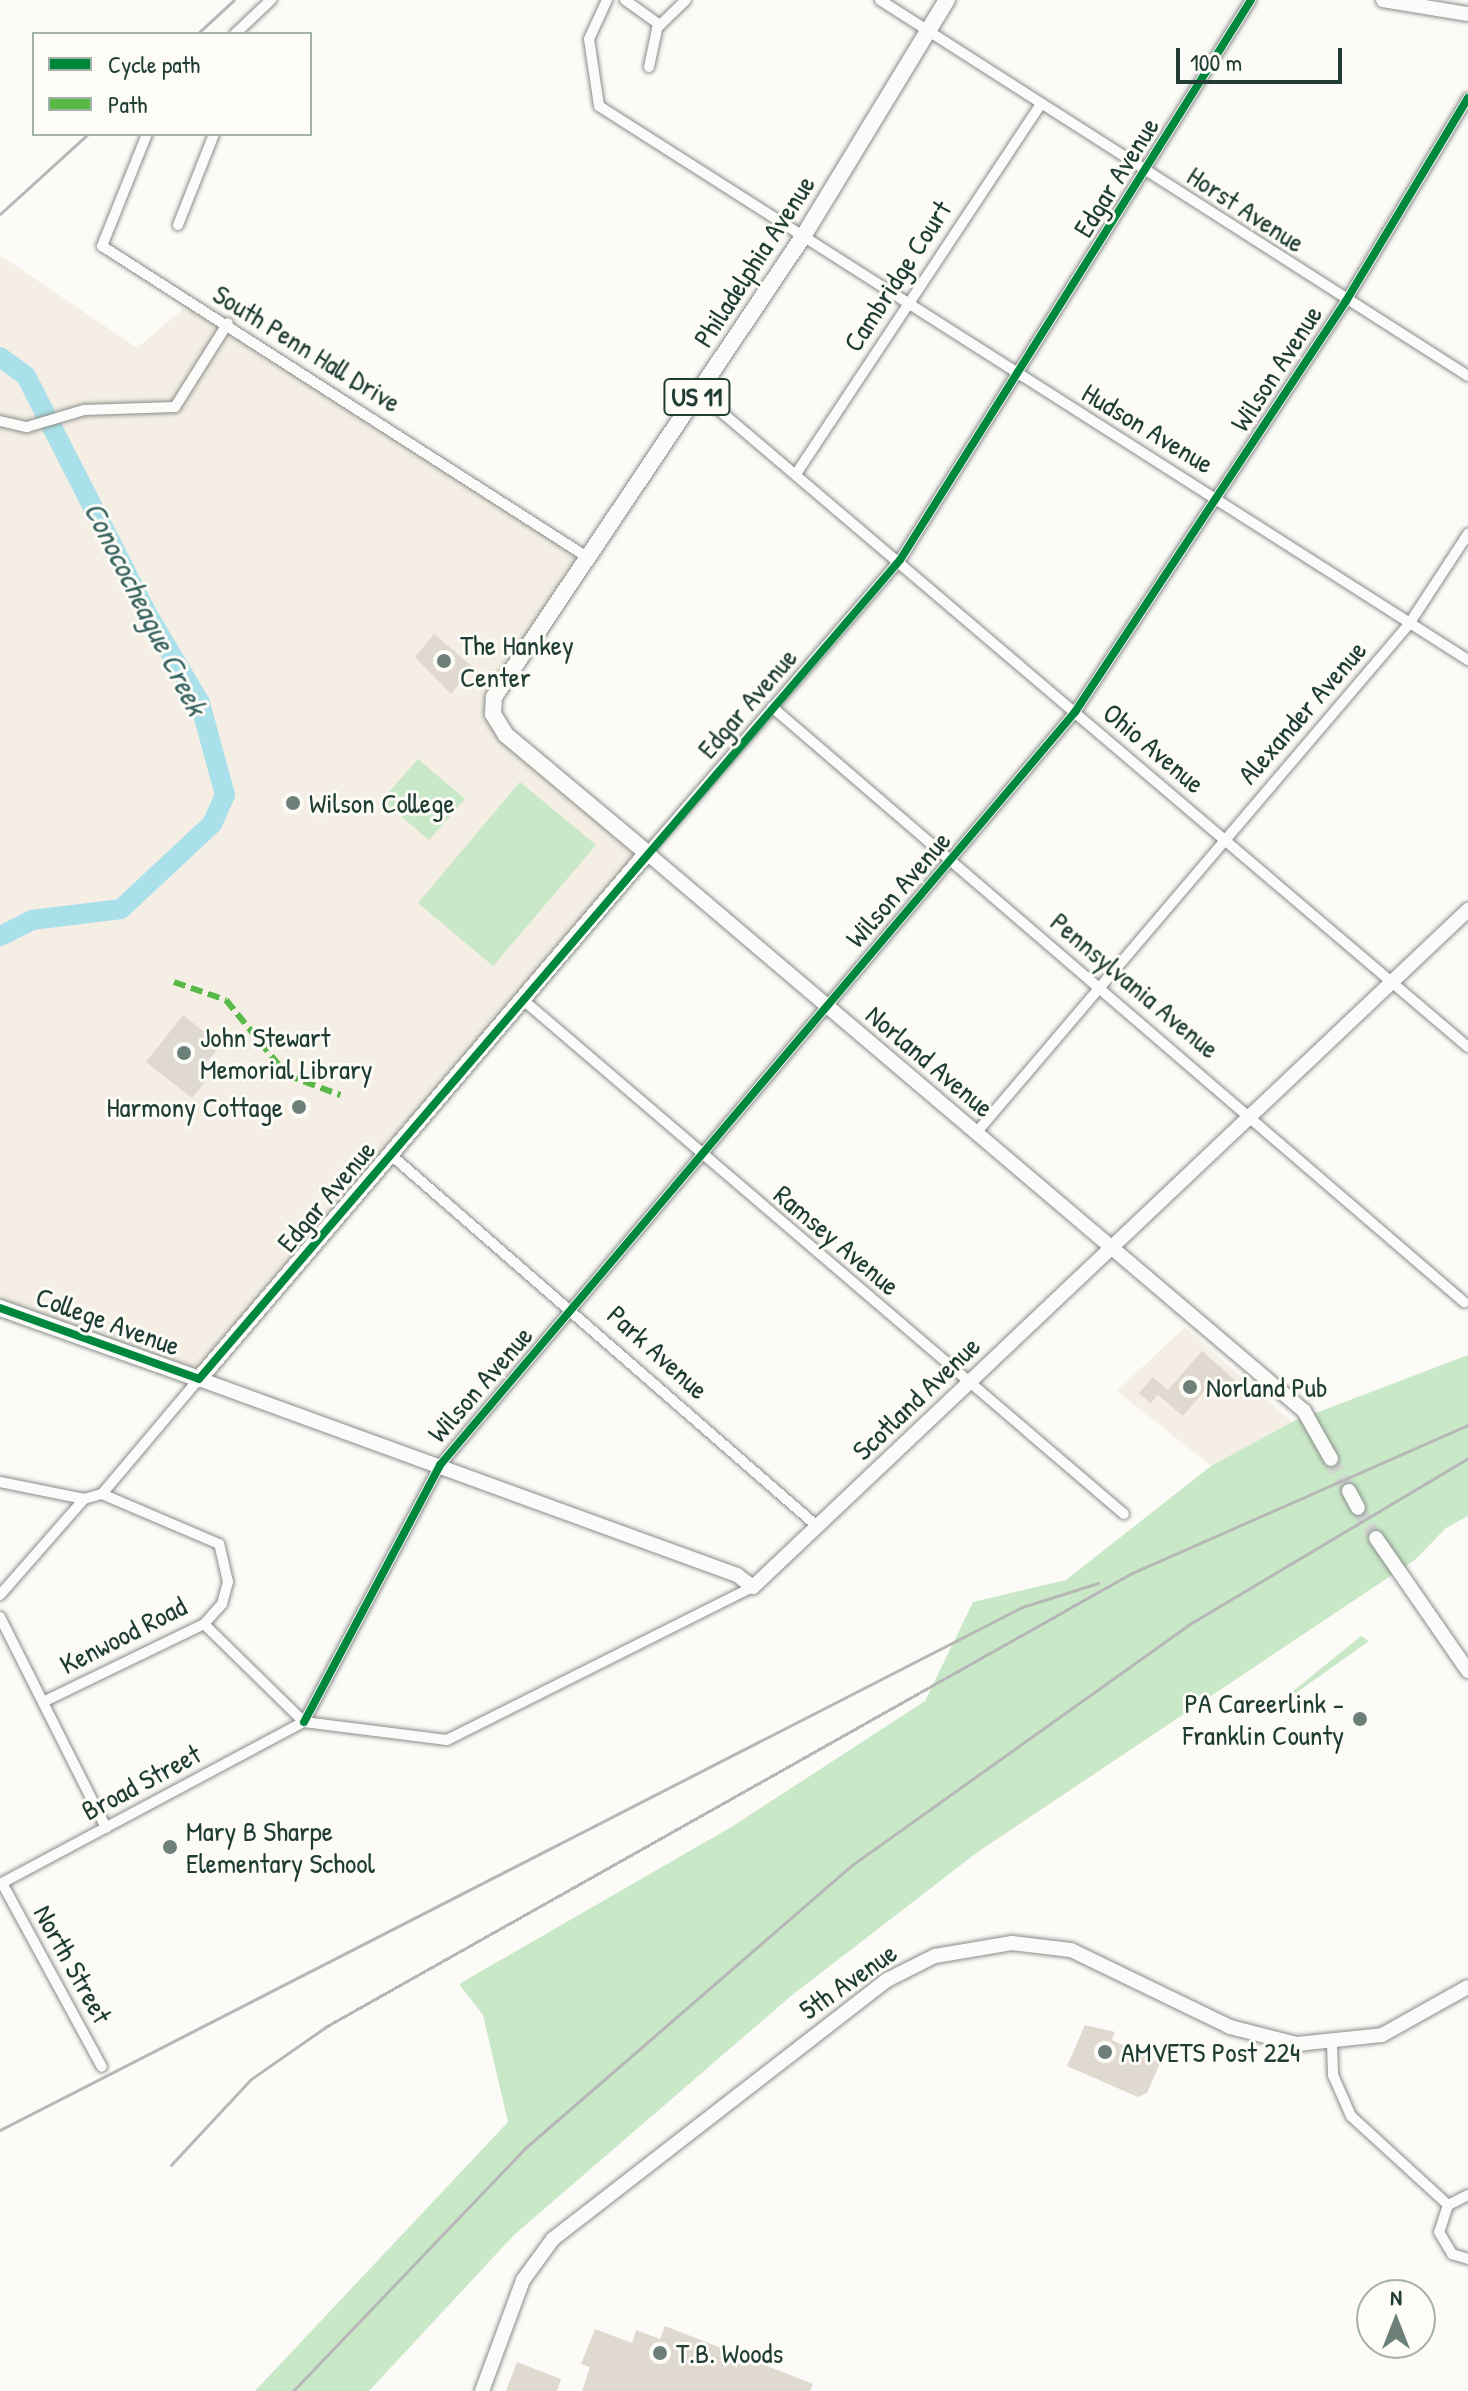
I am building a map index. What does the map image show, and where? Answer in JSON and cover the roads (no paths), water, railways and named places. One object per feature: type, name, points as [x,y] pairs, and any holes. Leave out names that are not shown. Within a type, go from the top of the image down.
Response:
[{"type":"main road","name":"Philadelphia Avenue","points":[[492,706],[504,678],[804,235],[947,0]]},
{"type":"main road","name":"Norland Avenue","points":[[492,706],[506,735],[647,853]]},
{"type":"main road","name":"Edgar Avenue","points":[[199,1379],[647,853]]},
{"type":"main road","name":"College Avenue","points":[[0,1308],[199,1379]]},
{"type":"street","points":[[237,32],[271,0]]},
{"type":"street","name":"Hudson Avenue","points":[[607,0],[589,39],[599,106],[804,235],[1016,377],[1218,498],[1468,660]]},
{"type":"street","points":[[625,0],[660,25]]},
{"type":"street","points":[[649,67],[660,25],[686,0]]},
{"type":"street","name":"Horst Avenue","points":[[880,0],[1145,173],[1468,376]]},
{"type":"street","name":"Edgar Avenue","points":[[647,853],[900,560],[1251,0]]},
{"type":"street","points":[[1383,0],[1468,14]]},
{"type":"street","name":"Wilson Avenue","points":[[304,1722],[440,1465],[573,1309],[698,1155],[953,860],[1075,712],[1346,301],[1468,98]]},
{"type":"street","name":"Cambridge Court","points":[[796,474],[1040,105]]},
{"type":"street","name":"South Penn Hall Drive","points":[[146,136],[102,246],[152,283],[228,323],[587,557]]},
{"type":"street","points":[[178,225],[206,136]]},
{"type":"street","points":[[0,421],[46,424],[78,411],[175,407],[228,323]]},
{"type":"street","name":"Ohio Avenue","points":[[699,393],[900,560],[1468,1047]]},
{"type":"street","name":"Alexander Avenue","points":[[976,1133],[1409,624],[1468,534]]},
{"type":"street","name":"Pennsylvania Avenue","points":[[772,707],[1252,1116],[1464,1302]]},
{"type":"street","name":"Norland Avenue","points":[[647,853],[1304,1411],[1331,1459]]},
{"type":"street","name":"Scotland Avenue","points":[[304,1722],[447,1740],[753,1587],[1468,910]]},
{"type":"street","name":"Ramsey Avenue","points":[[522,999],[698,1155],[1124,1514]]},
{"type":"street","name":"Park Avenue","points":[[390,1154],[573,1309],[818,1527]]},
{"type":"street","name":"Edgar Avenue","points":[[102,1494],[199,1379]]},
{"type":"street","name":"College Avenue","points":[[199,1379],[737,1575],[753,1587]]},
{"type":"street","points":[[0,1482],[84,1499],[102,1494]]},
{"type":"street","points":[[1349,1491],[1358,1508]]},
{"type":"street","name":"Kenwood Road","points":[[43,1702],[204,1624],[222,1604],[228,1582],[219,1544],[102,1494]]},
{"type":"street","points":[[0,1595],[84,1499]]},
{"type":"street","points":[[1376,1538],[1468,1671]]},
{"type":"street","points":[[0,1617],[106,1828]]},
{"type":"street","points":[[204,1624],[304,1722]]},
{"type":"street","name":"Broad Street","points":[[1,1883],[304,1722]]},
{"type":"street","name":"North Street","points":[[1,1883],[102,2067]]},
{"type":"street","name":"5th Avenue","points":[[482,2391],[523,2280],[553,2239],[862,1999],[935,1956],[1012,1943],[1053,1946],[1095,1959],[1246,2033],[1332,2044],[1402,2028],[1468,1987]]},
{"type":"street","points":[[1332,2044],[1333,2075],[1351,2116],[1448,2205]]},
{"type":"street","points":[[1468,2195],[1448,2205],[1439,2222],[1442,2241],[1468,2259]]},
{"type":"waterway","name":"Conococheague Creek","points":[[0,357],[26,376],[146,612],[200,703],[225,795],[212,824],[121,909],[32,920],[0,936]]},
{"type":"tunnel","points":[[1331,1459],[1349,1491]]},
{"type":"tunnel","points":[[1358,1508],[1376,1538]]},
{"type":"railway","points":[[199,32],[234,0]]},
{"type":"railway","points":[[0,214],[86,136]]},
{"type":"railway","points":[[171,2165],[251,2079],[327,2026],[1132,1573],[1468,1425]]},
{"type":"railway","points":[[293,2391],[524,2149],[852,1865],[1188,1625],[1468,1458]]},
{"type":"railway","points":[[0,2130],[1022,1607],[1098,1583]]},
{"type":"place","name":"The Hankey Center","points":[[444,661]]},
{"type":"place","name":"Wilson College","points":[[293,803]]},
{"type":"place","name":"John Stewart Memorial Library","points":[[184,1053]]},
{"type":"place","name":"Harmony Cottage","points":[[299,1107]]},
{"type":"place","name":"Norland Pub","points":[[1190,1387]]},
{"type":"place","name":"PA Careerlink - Franklin County","points":[[1360,1719]]},
{"type":"place","name":"Mary B Sharpe Elementary School","points":[[170,1847]]},
{"type":"place","name":"AMVETS Post 224","points":[[1105,2052]]},
{"type":"place","name":"T.B. Woods","points":[[660,2353]]}]
